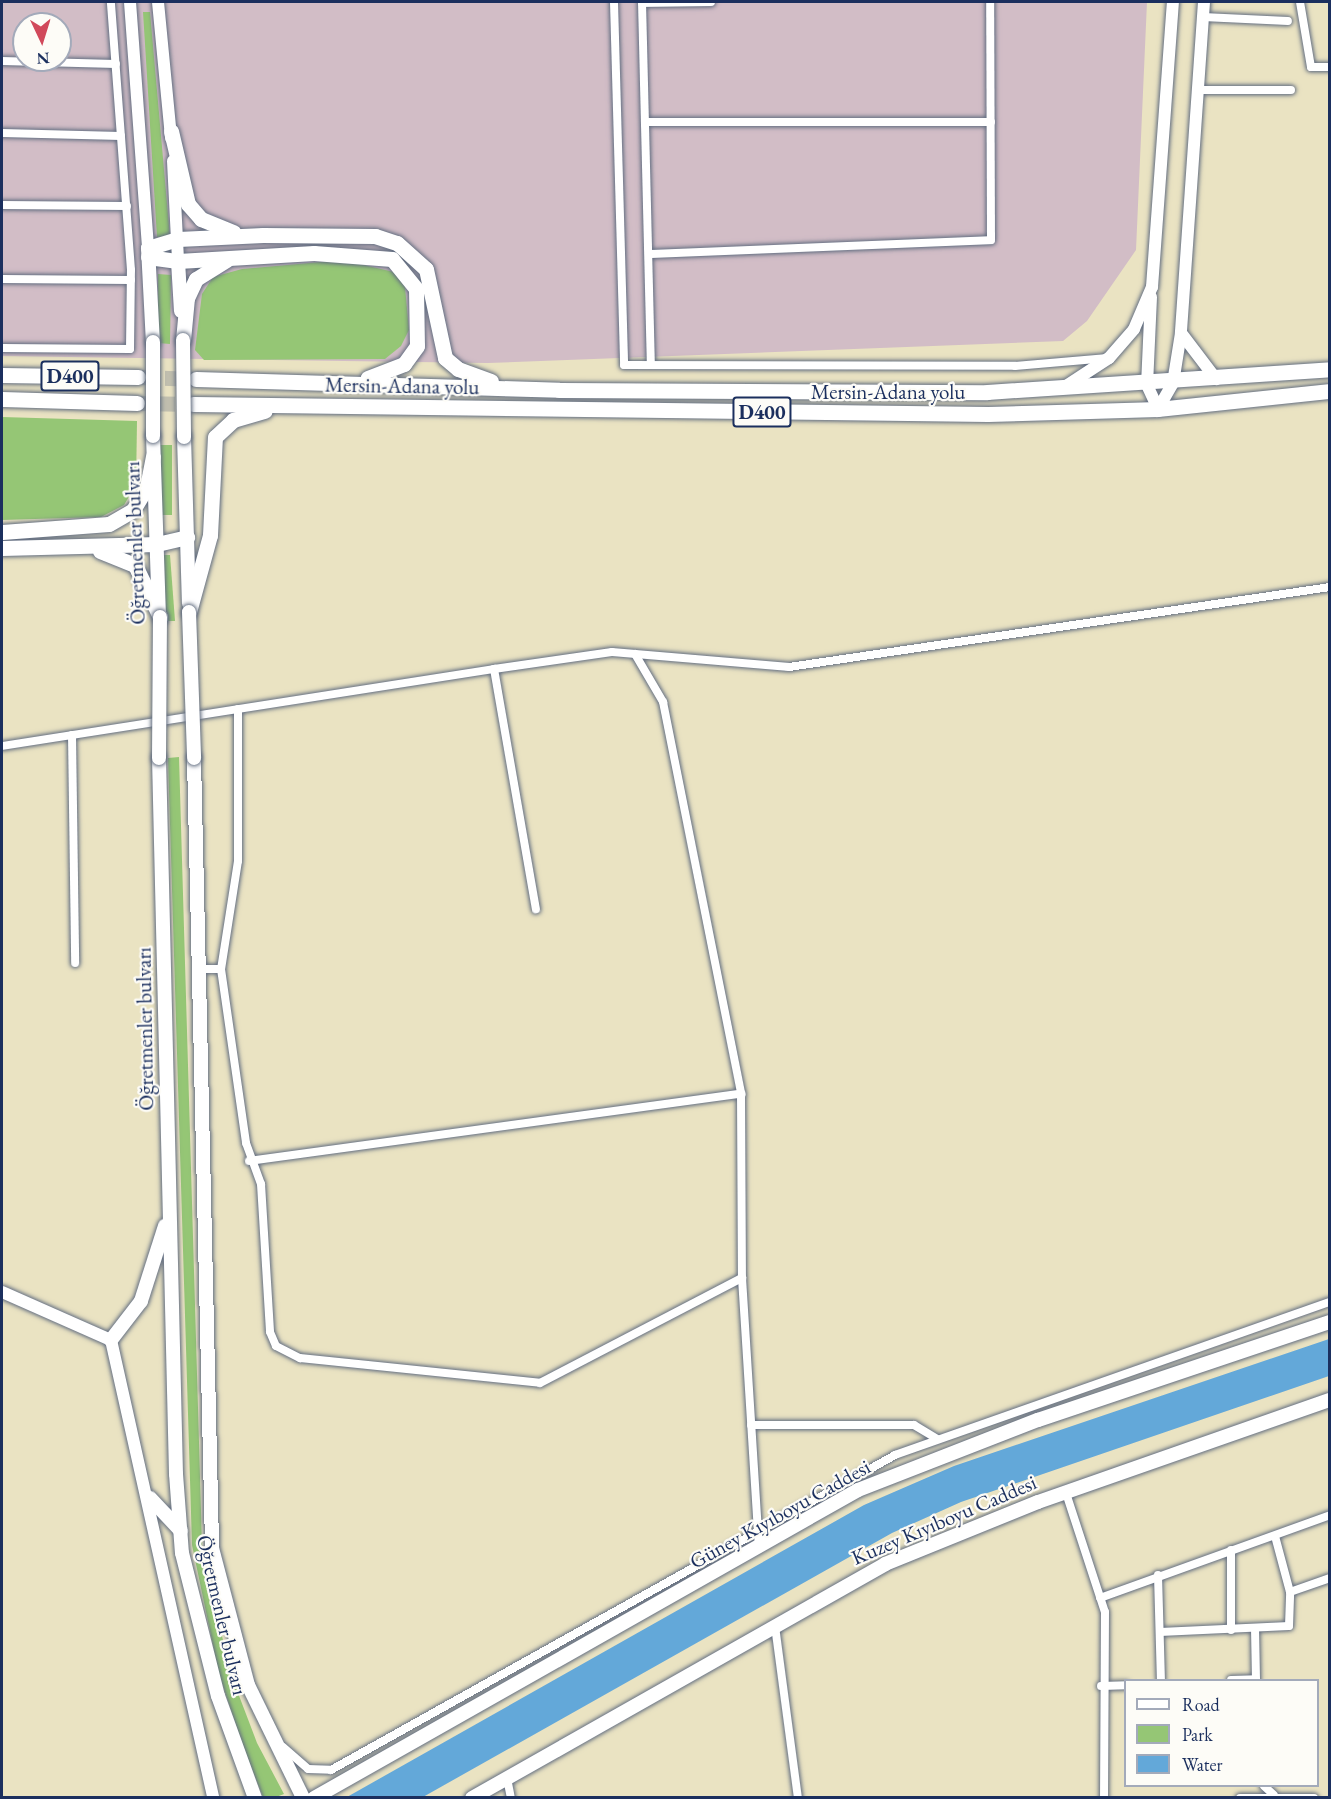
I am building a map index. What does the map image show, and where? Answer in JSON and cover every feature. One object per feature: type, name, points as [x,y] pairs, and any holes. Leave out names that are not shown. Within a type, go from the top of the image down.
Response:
[{"type":"highway","points":[[171,131],[188,204],[201,219],[222,230],[263,235]]},
{"type":"highway","points":[[148,253],[178,238],[263,235],[375,236],[397,243],[426,269],[446,358],[478,380],[559,390]]},
{"type":"highway","points":[[148,253],[178,261],[237,255],[374,254],[392,259],[416,289],[417,346],[404,364],[388,375],[263,381]]},
{"type":"highway","points":[[183,340],[187,298],[196,279],[237,255]]},
{"type":"highway","name":"Mersin-Adana yolu","points":[[196,379],[559,390],[1062,389],[1216,380],[1329,369]]},
{"type":"highway","name":"D400","points":[[2,375],[138,377]]},
{"type":"highway","name":"Mersin-Adana yolu","points":[[193,404],[977,414],[1158,409],[1329,391]]},
{"type":"highway","points":[[2,401],[137,403]]},
{"type":"highway","points":[[189,612],[210,536],[218,432],[244,415],[325,406]]},
{"type":"highway","points":[[2,532],[108,524],[133,510],[147,487],[153,457]]},
{"type":"highway","points":[[2,548],[157,544],[187,537]]},
{"type":"highway","points":[[70,547],[111,552],[135,565],[159,617]]},
{"type":"main road","points":[[130,2],[148,253]]},
{"type":"main road","points":[[158,2],[171,131],[178,261]]},
{"type":"main road","points":[[1158,409],[1147,385],[1173,2]]},
{"type":"main road","points":[[1158,409],[1173,383],[1181,333],[1204,2]]},
{"type":"main road","name":"Öğretmenler bulvarı","points":[[148,253],[153,342],[153,457],[159,617],[159,758],[181,1531],[218,1696],[255,1797]]},
{"type":"main road","name":"Öğretmenler bulvarı","points":[[178,261],[183,340],[212,1548],[229,1626],[266,1725],[303,1797]]},
{"type":"main road","points":[[1062,389],[1109,358],[1134,328],[1152,287]]},
{"type":"main road","points":[[1181,333],[1216,380]]},
{"type":"main road","points":[[111,1340],[141,1301],[155,1269],[170,1203]]},
{"type":"main road","points":[[2,1292],[111,1340]]},
{"type":"main road","name":"Güney Kıyıboyu Caddesi","points":[[314,1797],[869,1486],[1038,1420],[1329,1322]]},
{"type":"main road","points":[[111,1340],[150,1498],[213,1797]]},
{"type":"main road","name":"Kuzey Kıyıboyu Caddesi","points":[[472,1797],[885,1564],[1066,1493],[1329,1402]]},
{"type":"main road","points":[[150,1498],[181,1531]]},
{"type":"street","points":[[2,348],[130,349],[131,280],[127,206],[111,2]]},
{"type":"street","points":[[614,2],[624,365],[1015,366],[1109,358]]},
{"type":"street","points":[[651,365],[642,2],[711,2]]},
{"type":"street","points":[[649,254],[991,240],[990,2]]},
{"type":"street","points":[[1300,2],[1311,67],[1329,67]]},
{"type":"street","points":[[1203,17],[1288,21]]},
{"type":"street","points":[[2,61],[116,64]]},
{"type":"street","points":[[1198,90],[1291,90]]},
{"type":"street","points":[[646,122],[991,122]]},
{"type":"street","points":[[2,133],[121,136]]},
{"type":"street","points":[[2,205],[127,206]]},
{"type":"street","points":[[2,279],[131,280]]},
{"type":"street","points":[[2,746],[612,652],[789,667],[1329,587]]},
{"type":"street","points":[[635,654],[663,702],[741,1094],[742,1278],[759,1548]]},
{"type":"street","points":[[494,669],[536,909]]},
{"type":"street","points":[[238,709],[238,861],[221,969],[249,1161],[261,1185],[270,1332],[290,1356],[540,1383],[742,1278]]},
{"type":"street","points":[[72,735],[75,963]]},
{"type":"street","points":[[198,969],[221,969]]},
{"type":"street","points":[[249,1161],[741,1094]]},
{"type":"street","points":[[266,1725],[308,1769],[331,1770],[757,1529],[936,1438],[1329,1302]]},
{"type":"street","points":[[751,1425],[914,1425],[936,1438]]},
{"type":"street","points":[[1066,1493],[1100,1598],[1105,1621],[1101,1686],[1104,1797]]},
{"type":"street","points":[[1100,1598],[1158,1575],[1275,1536],[1329,1515]]},
{"type":"street","points":[[1161,1632],[1289,1626],[1290,1592],[1275,1536]]},
{"type":"street","points":[[1230,1550],[1232,1630]]},
{"type":"street","points":[[1158,1575],[1161,1679]]},
{"type":"street","points":[[1290,1592],[1329,1578]]},
{"type":"street","points":[[775,1626],[798,1797]]},
{"type":"street","points":[[1256,1628],[1256,1679]]},
{"type":"street","points":[[1101,1686],[1124,1685]]},
{"type":"street","points":[[507,1778],[511,1797]]},
{"type":"street","points":[[1266,1787],[1274,1795]]},
{"type":"street","points":[[1240,1797],[1274,1795],[1314,1797]]},
{"type":"shaded area","points":[[2,2],[1147,2],[1136,250],[1087,321],[1063,341],[488,363],[2,356]]},
{"type":"green space","points":[[143,12],[150,12],[170,237],[157,237]]},
{"type":"green space","points":[[342,260],[394,272],[405,287],[409,330],[401,346],[385,359],[204,360],[195,350],[202,294],[213,277],[242,269]]},
{"type":"green space","points":[[158,274],[171,275],[170,344],[158,343]]},
{"type":"green space","points":[[2,417],[137,421],[136,485],[124,505],[101,517],[2,520]]},
{"type":"green space","points":[[160,445],[172,445],[172,515],[161,515]]},
{"type":"green space","points":[[162,555],[170,555],[175,621],[164,621]]},
{"type":"green space","points":[[179,757],[202,1545],[230,1672],[257,1743],[284,1794],[276,1797],[263,1797],[219,1674],[192,1545],[168,758]]},
{"type":"water","points":[[1329,1339],[1329,1376],[961,1502],[892,1533],[423,1797],[347,1797],[864,1505],[954,1466]]},
{"type":"tunnel","points":[[142,377],[196,379]]},
{"type":"tunnel","points":[[137,403],[193,404]]}]
